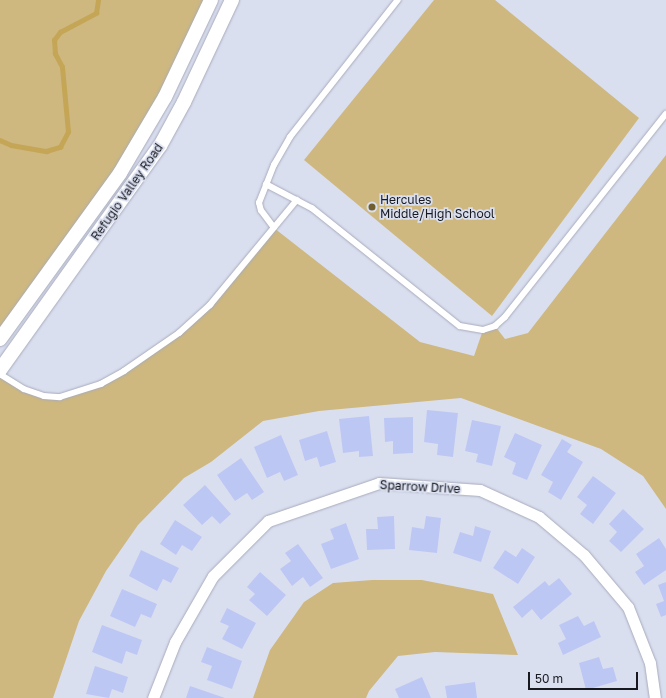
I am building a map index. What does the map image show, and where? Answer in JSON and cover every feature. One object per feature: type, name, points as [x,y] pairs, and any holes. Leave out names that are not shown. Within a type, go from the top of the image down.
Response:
[{"type":"street","name":"Refugio Valley Road","points":[[0,339],[120,173],[165,97],[211,0]]},
{"type":"street","name":"Refugio Valley Road","points":[[0,370],[160,146],[184,102],[232,0]]},
{"type":"street","name":"Sparrow Drive","points":[[153,698],[175,642],[213,576],[268,521],[379,483],[480,490],[539,517],[584,555],[628,607],[650,664],[655,698]]},
{"type":"lane","points":[[274,228],[261,211],[260,196],[290,137],[398,0]]},
{"type":"lane","points":[[266,184],[312,208],[460,326],[483,330],[495,326],[505,317],[666,114]]},
{"type":"lane","points":[[0,374],[24,389],[44,396],[60,397],[101,384],[154,353],[179,334],[210,305],[297,200]]},
{"type":"shaded area","points":[[0,0],[211,0],[165,97],[0,339]]},
{"type":"shaded area","points":[[434,0],[495,0],[639,118],[492,316],[304,160]]},
{"type":"shaded area","points":[[666,155],[666,509],[643,476],[601,449],[461,398],[319,411],[263,421],[211,462],[184,478],[138,525],[106,571],[79,621],[53,698],[0,698],[0,374],[24,389],[60,397],[101,384],[154,353],[210,305],[274,228],[420,342],[474,356],[483,330],[495,326],[505,339],[528,333]]},
{"type":"shaded area","points":[[372,580],[422,580],[493,594],[518,655],[435,652],[398,656],[369,691],[366,698],[253,698],[270,650],[304,602],[333,583]]},
{"type":"building","points":[[427,410],[458,413],[453,457],[437,455],[438,444],[424,442]]},
{"type":"building","points":[[369,416],[373,456],[359,457],[359,451],[343,453],[339,419]]},
{"type":"building","points":[[413,417],[413,453],[393,454],[393,441],[385,442],[384,418]]},
{"type":"building","points":[[472,420],[501,426],[492,466],[476,462],[478,454],[465,451]]},
{"type":"building","points":[[327,431],[336,462],[320,467],[317,457],[305,461],[299,440]]},
{"type":"building","points":[[515,433],[542,445],[527,480],[512,474],[516,463],[504,457]]},
{"type":"building","points":[[281,435],[298,475],[284,481],[280,472],[267,478],[254,447]]},
{"type":"building","points":[[562,439],[572,445],[567,452],[583,462],[561,500],[548,492],[553,482],[541,475]]},
{"type":"building","points":[[241,458],[264,492],[252,500],[247,493],[235,501],[217,475]]},
{"type":"building","points":[[593,476],[616,493],[593,524],[580,514],[587,505],[577,497]]},
{"type":"building","points":[[205,485],[231,514],[220,524],[212,516],[202,525],[183,505]]},
{"type":"building","points":[[623,509],[644,529],[621,552],[609,541],[617,532],[609,524]]},
{"type":"building","points":[[394,516],[395,549],[367,550],[366,529],[378,529],[377,517]]},
{"type":"building","points":[[426,516],[441,518],[437,553],[409,550],[412,527],[424,529]]},
{"type":"building","points":[[175,520],[202,537],[192,551],[182,545],[176,555],[160,544]]},
{"type":"building","points":[[346,523],[359,559],[331,569],[321,544],[334,539],[330,529]]},
{"type":"building","points":[[475,526],[491,531],[481,562],[453,553],[460,532],[473,536]]},
{"type":"building","points":[[659,538],[666,549],[666,570],[644,585],[635,572],[644,566],[636,554]]},
{"type":"building","points":[[298,544],[323,578],[310,587],[303,577],[292,586],[280,569],[291,561],[285,553]]},
{"type":"building","points":[[522,548],[535,557],[518,584],[493,568],[505,550],[516,557]]},
{"type":"building","points":[[141,550],[179,568],[171,583],[163,579],[157,591],[129,576]]},
{"type":"building","points":[[260,572],[286,595],[267,616],[249,600],[255,594],[247,587]]},
{"type":"building","points":[[559,578],[572,594],[541,620],[532,609],[522,618],[513,607],[545,581],[549,586]]},
{"type":"building","points":[[666,582],[666,615],[661,617],[656,604],[664,601],[658,585]]},
{"type":"building","points":[[122,589],[157,604],[151,618],[141,614],[135,627],[110,616]]},
{"type":"building","points":[[227,608],[256,623],[242,649],[222,639],[229,626],[220,622]]},
{"type":"building","points":[[578,616],[584,626],[594,621],[601,637],[563,655],[558,643],[566,639],[559,625]]},
{"type":"building","points":[[102,625],[142,640],[137,655],[126,651],[122,664],[92,652]]},
{"type":"building","points":[[207,647],[242,661],[232,689],[207,680],[212,666],[201,662]]},
{"type":"building","points":[[599,657],[603,669],[613,667],[617,681],[586,690],[579,663]]},
{"type":"building","points":[[95,666],[128,677],[123,693],[112,689],[109,698],[86,694]]},
{"type":"building","points":[[422,677],[431,698],[399,698],[395,689]]},
{"type":"building","points":[[475,682],[477,698],[447,698],[445,686]]},
{"type":"building","points":[[190,686],[225,698],[186,698]]},
{"type":"waterway","points":[[0,140],[11,145],[46,151],[60,147],[68,132],[62,67],[55,54],[54,40],[60,32],[96,13],[98,0]]},
{"type":"place","name":"Hercules Middle/High School","points":[[372,207]]}]
